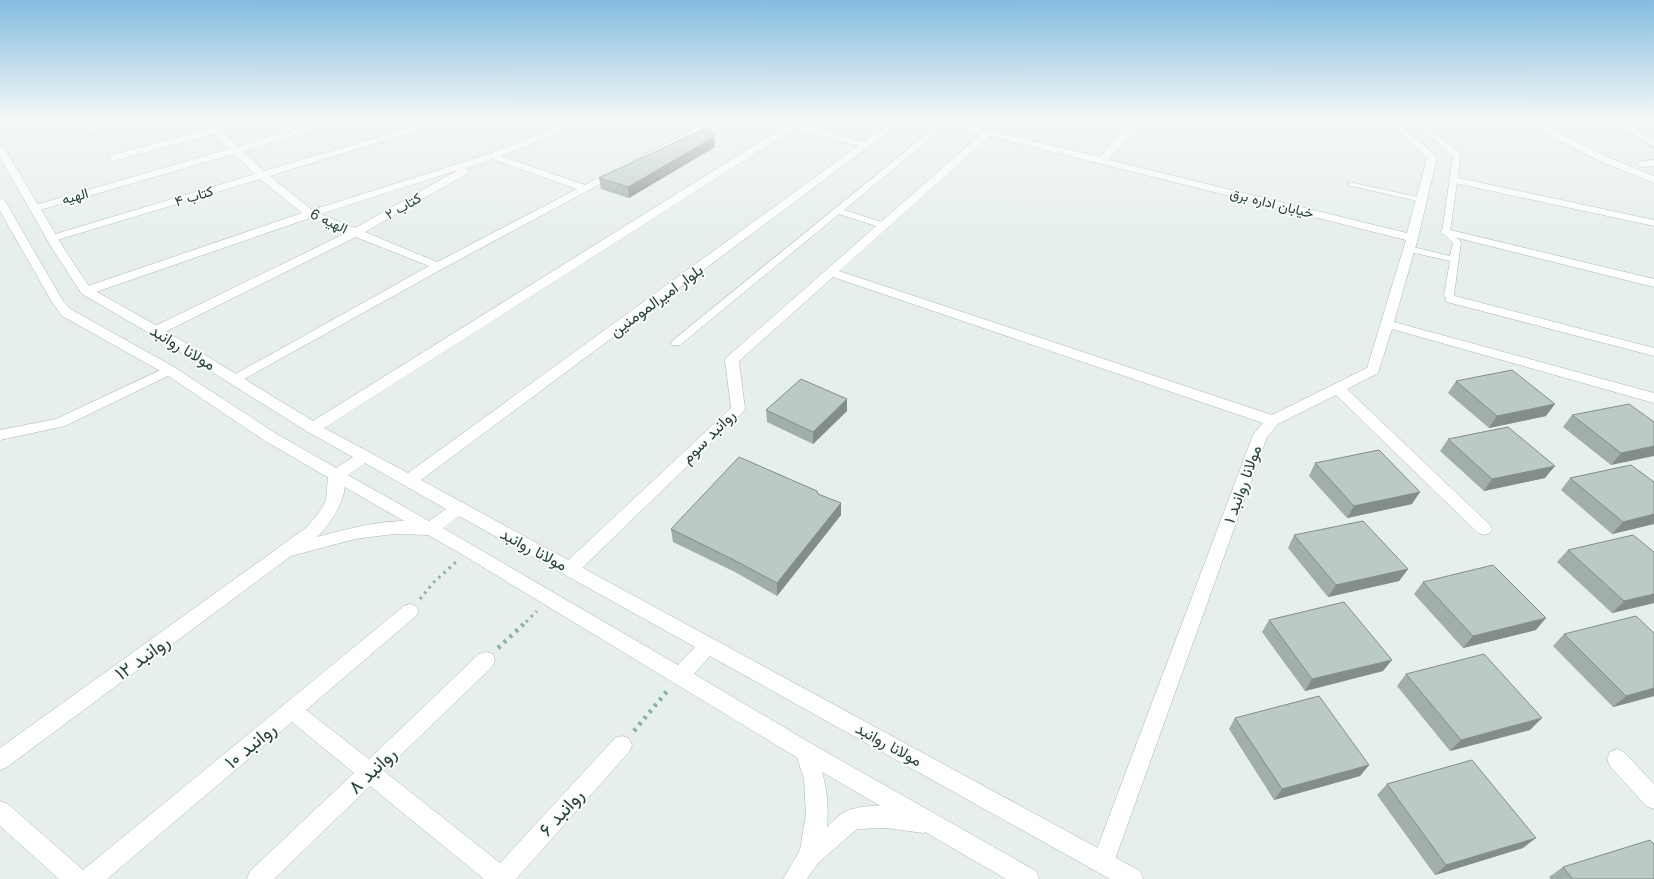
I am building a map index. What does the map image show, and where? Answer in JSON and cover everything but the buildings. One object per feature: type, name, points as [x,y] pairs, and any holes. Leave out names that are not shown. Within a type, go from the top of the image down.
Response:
[{"type":"street","name":"مولانا روانبد","points":[[7,160],[36,208],[58,302],[67,313],[169,370],[270,437],[469,550],[805,751],[1028,879]]},
{"type":"street","name":"الهیه","points":[[36,208],[199,160]]},
{"type":"street","name":"الهیه 6","points":[[247,160],[263,176],[310,214],[438,266]]},
{"type":"street","name":"کتاب ۴","points":[[47,251],[263,176],[315,160]]},
{"type":"street","points":[[86,291],[310,214],[479,160]]},
{"type":"street","name":"کتاب ۲","points":[[156,331],[355,233],[485,160]]},
{"type":"street","points":[[504,160],[585,188]]},
{"type":"street","points":[[237,379],[438,266],[640,160]]},
{"type":"street","points":[[313,428],[738,160]]},
{"type":"street","name":"بلوار امیرالمومنین","points":[[409,480],[846,160]]},
{"type":"street","points":[[958,160],[832,273],[1273,421]]},
{"type":"street","name":"خیابان اداره برق","points":[[1098,160],[1411,243]]},
{"type":"street","name":"مولانا روانبد ۱","points":[[1103,862],[1260,435],[1273,421],[1373,370],[1411,243],[1431,160]]},
{"type":"street","points":[[1606,160],[1654,180]]},
{"type":"street","points":[[1632,160],[1654,168]]},
{"type":"street","points":[[1641,164],[1654,163]]},
{"type":"street","points":[[1454,180],[1654,223]]},
{"type":"street","name":"مولانا روانبد","points":[[0,201],[86,291],[237,379],[313,428],[1132,879]]},
{"type":"street","points":[[1446,232],[1654,284]]},
{"type":"street","name":"روانبد سوم","points":[[570,569],[738,409],[732,360],[832,273]]},
{"type":"street","points":[[1452,299],[1654,352]]},
{"type":"street","points":[[1388,324],[1654,398]]},
{"type":"street","points":[[0,435],[60,423],[169,370]]},
{"type":"street","points":[[1338,389],[1484,529]]},
{"type":"street","points":[[336,475],[365,456]]},
{"type":"street","name":"روانبد ۱۲","points":[[0,760],[312,531],[332,509],[336,496],[336,475]]},
{"type":"street","points":[[284,553],[355,533],[394,528],[430,529],[458,508]]},
{"type":"street","name":"روانبد ۱۰","points":[[89,879],[410,611]]},
{"type":"street","points":[[680,676],[709,645]]},
{"type":"street","name":"روانبد ۸","points":[[258,879],[486,660]]},
{"type":"street","points":[[292,710],[501,879]]},
{"type":"street","name":"روانبد ۶","points":[[501,879],[622,745]]},
{"type":"street","points":[[805,751],[815,775],[818,796],[816,829],[810,855]]},
{"type":"street","points":[[1617,759],[1654,799]]},
{"type":"street","points":[[0,812],[76,879]]},
{"type":"street","points":[[794,879],[810,855],[852,819],[886,817],[928,822]]},
{"type":"lane","points":[[676,343],[900,160]]},
{"type":"lane","points":[[1452,299],[1449,295],[1458,242],[1446,232],[1456,160]]},
{"type":"lane","points":[[1352,184],[1422,200]]},
{"type":"lane","points":[[838,211],[885,226]]},
{"type":"lane","points":[[1411,243],[1455,260]]},
{"type":"path","points":[[410,611],[434,582],[469,550]]},
{"type":"path","points":[[486,660],[550,598]]},
{"type":"path","points":[[622,745],[680,676]]}]
